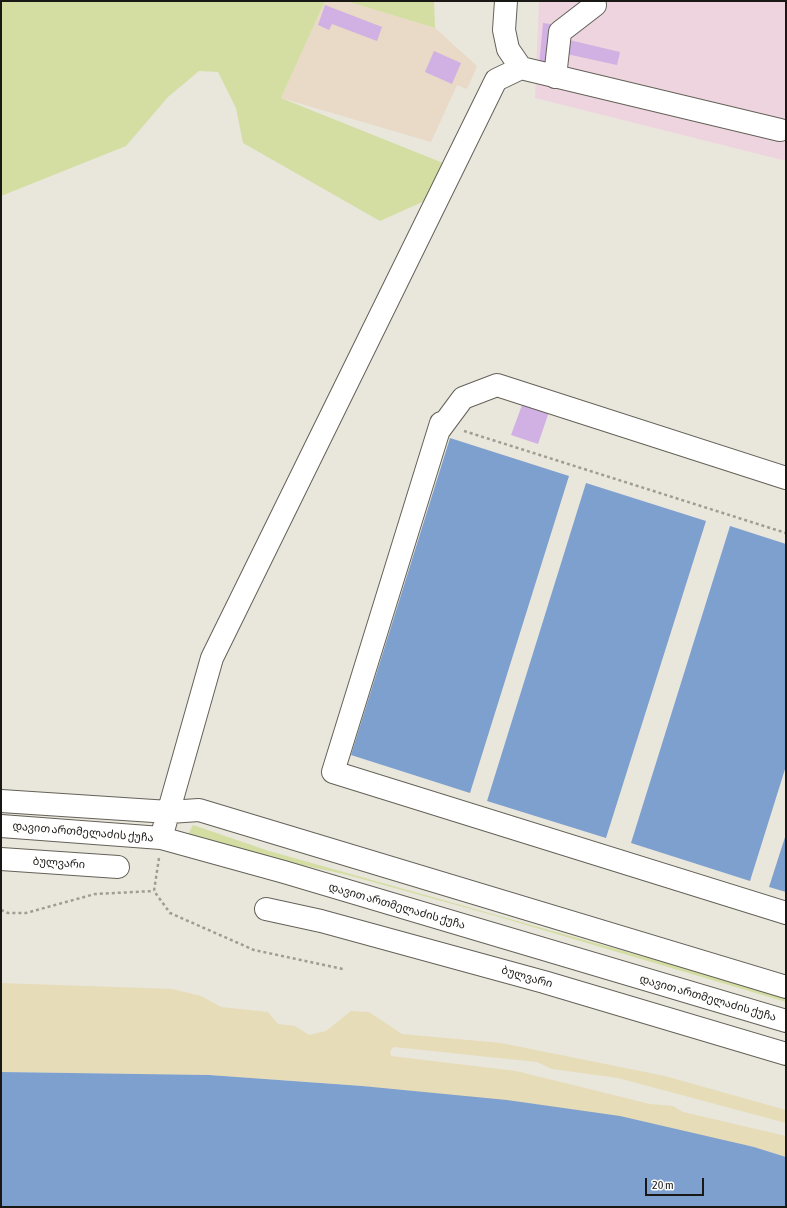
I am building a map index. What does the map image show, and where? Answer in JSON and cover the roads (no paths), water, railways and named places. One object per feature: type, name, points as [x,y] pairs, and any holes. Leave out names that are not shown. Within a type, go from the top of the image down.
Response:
[{"type":"street","points":[[506,1],[504,30],[508,50],[520,68],[555,78],[780,130]]},
{"type":"street","points":[[555,78],[560,32],[595,5]]},
{"type":"street","points":[[160,838],[169,812],[212,658],[496,80],[520,68]]},
{"type":"street","points":[[786,478],[497,385],[463,398],[440,429],[441,423],[333,772],[786,913]]},
{"type":"street","points":[[1,801],[169,812],[199,810],[786,987]]},
{"type":"street","name":"დავით ართმელაძის ქუჩა","points":[[1,826],[160,838],[284,872],[786,1021]]},
{"type":"street","name":"ბულვარი","points":[[1,859],[118,867]]},
{"type":"street","name":"ბულვარი","points":[[266,909],[322,921],[544,982],[786,1054]]},
{"type":"water","points":[[450,438],[569,476],[470,793],[351,755]]},
{"type":"water","points":[[586,483],[706,521],[606,838],[487,801]]},
{"type":"water","points":[[730,526],[786,544],[786,766],[750,881],[631,843]]},
{"type":"water","points":[[786,834],[786,892],[769,887]]},
{"type":"water","points":[[1,1072],[209,1075],[362,1086],[507,1100],[620,1116],[754,1147],[786,1157],[786,1207],[1,1207]]}]
